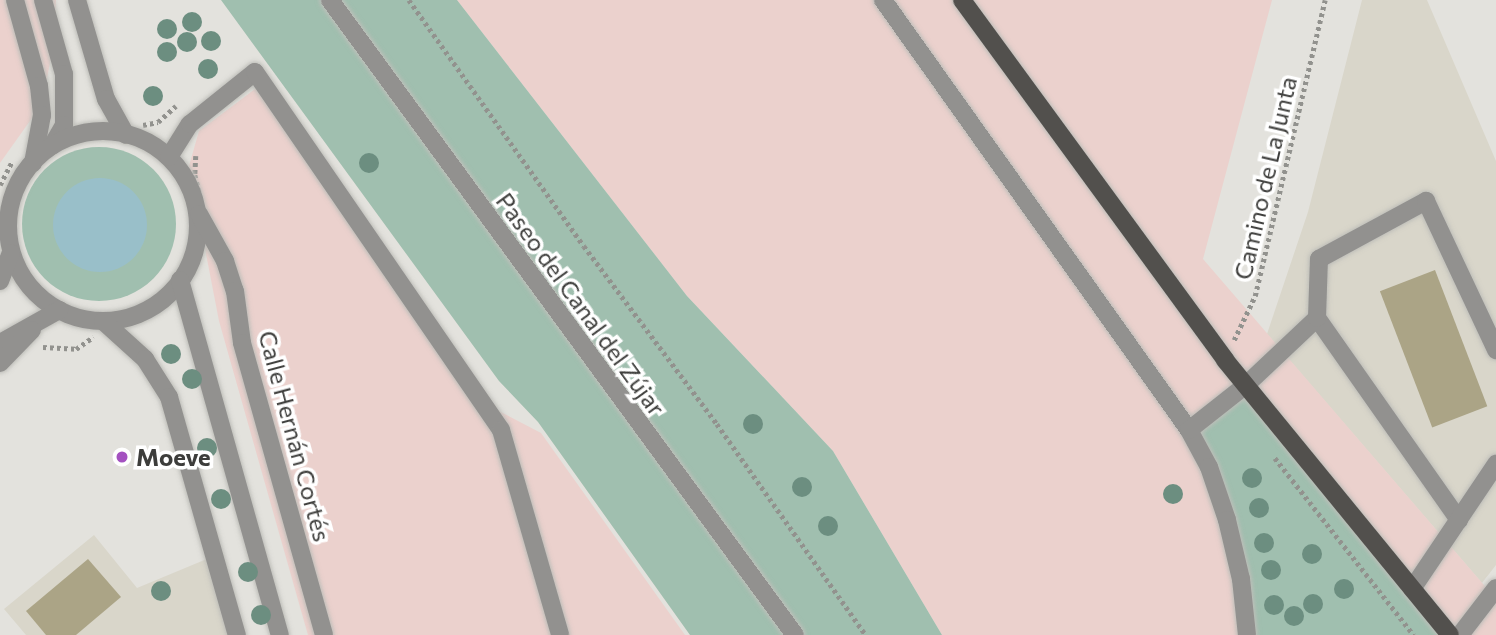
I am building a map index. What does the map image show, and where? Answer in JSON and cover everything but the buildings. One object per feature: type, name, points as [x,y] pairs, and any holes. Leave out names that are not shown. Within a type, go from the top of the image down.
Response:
[{"type":"main road","points":[[962,0],[1225,360],[1450,635]]},
{"type":"street","points":[[15,0],[39,86],[41,105],[33,163]]},
{"type":"street","points":[[43,0],[64,74],[64,125],[52,146],[33,163],[14,192],[8,222],[12,253],[30,286],[59,310],[108,325],[145,359],[170,397],[237,635]]},
{"type":"street","points":[[77,0],[106,99],[122,128],[169,157],[188,183],[202,219],[190,266],[181,284],[163,300],[135,316],[108,325]]},
{"type":"street","name":"Paseo del Canal del Zújar","points":[[330,0],[795,635]]},
{"type":"street","points":[[883,0],[1189,430],[1209,467],[1227,520],[1241,579],[1247,635]]},
{"type":"street","points":[[169,157],[190,124],[255,72],[500,430],[560,635]]},
{"type":"street","points":[[52,146],[80,134],[122,128]]},
{"type":"street","points":[[1459,520],[1317,318],[1319,259],[1426,201],[1496,350]]},
{"type":"street","name":"Calle Hernán Cortés","points":[[202,219],[225,261],[235,291],[242,343],[324,635]]},
{"type":"street","points":[[0,281],[12,253]]},
{"type":"street","points":[[181,284],[280,635]]},
{"type":"street","points":[[4,353],[41,320],[59,310]]},
{"type":"street","points":[[1189,430],[1245,385],[1317,318]]},
{"type":"street","points":[[1412,589],[1496,464]]},
{"type":"street","points":[[1460,635],[1496,589]]},
{"type":"path","points":[[409,0],[583,246],[717,424],[866,635]]},
{"type":"path","name":"Camino de La Junta","points":[[1225,360],[1255,296],[1325,0]]},
{"type":"path","points":[[122,128],[158,122],[174,107],[196,94],[202,114]]},
{"type":"path","points":[[196,152],[195,175],[202,219]]},
{"type":"path","points":[[4,353],[40,346],[55,350],[76,349],[108,325],[155,312],[181,284]]},
{"type":"shaded area","points":[[0,0],[56,0],[54,42],[42,104],[0,163]]},
{"type":"shaded area","points":[[457,0],[1272,0],[1203,259],[1496,599],[1496,635],[942,635],[833,451],[687,296]]},
{"type":"shaded area","points":[[1362,0],[1427,0],[1496,161],[1496,565],[1482,583],[1267,334],[1308,212]]},
{"type":"shaded area","points":[[267,80],[499,411],[541,433],[685,635],[308,635],[219,321],[189,166],[199,131]]},
{"type":"shaded area","points":[[94,535],[137,588],[214,556],[237,635],[26,635],[4,609]]},
{"type":"green space","points":[[221,0],[457,0],[687,296],[833,451],[942,635],[690,635],[538,422],[499,381]]},
{"type":"green space","points":[[99,147],[129,153],[154,169],[170,194],[176,224],[170,254],[154,279],[129,295],[99,301],[69,295],[44,279],[28,254],[22,224],[28,194],[44,169],[69,153]]},
{"type":"green space","points":[[1246,385],[1450,635],[1247,635],[1241,579],[1189,430]]},
{"type":"water","points":[[100,178],[118,182],[133,192],[143,207],[147,225],[143,243],[133,258],[118,268],[100,272],[82,268],[67,258],[57,243],[53,225],[57,207],[67,192],[82,182]]},
{"type":"place","name":"Moeve","points":[[122,457]]}]
